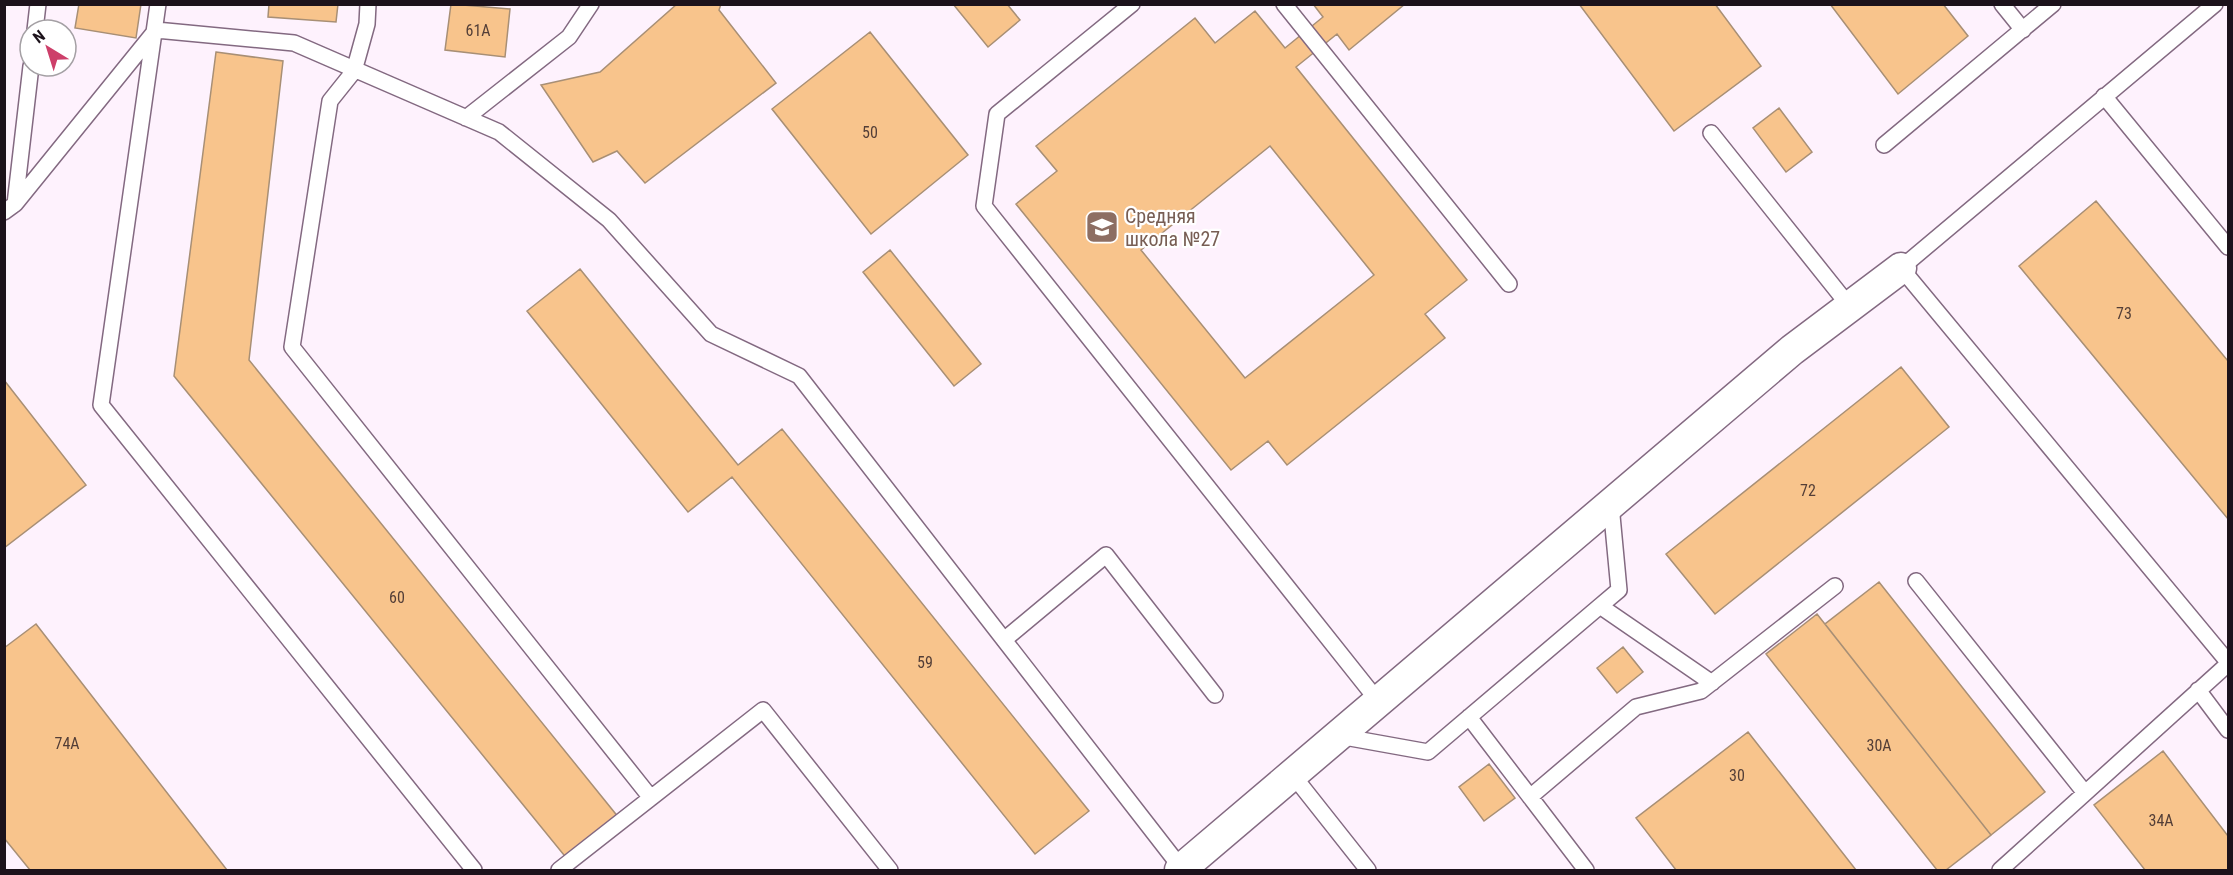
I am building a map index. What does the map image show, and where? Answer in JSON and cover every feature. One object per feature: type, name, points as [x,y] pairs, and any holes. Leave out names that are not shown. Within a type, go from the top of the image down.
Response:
[{"type":"street","points":[[1181,870],[1792,350],[1902,268]]},
{"type":"lane","points":[[158,4],[101,405],[474,870]]},
{"type":"lane","points":[[368,4],[366,24],[354,71],[330,101],[292,346],[651,798]]},
{"type":"lane","points":[[466,118],[569,37],[591,4]]},
{"type":"lane","points":[[1132,4],[997,114],[984,206],[1378,701]]},
{"type":"lane","points":[[1284,4],[1509,284]]},
{"type":"lane","points":[[2002,4],[2022,30]]},
{"type":"lane","points":[[1884,146],[2052,4]]},
{"type":"lane","points":[[2002,870],[2229,663],[1902,268],[2215,4]]},
{"type":"lane","points":[[156,30],[294,43],[499,132],[609,220],[711,334],[799,376],[1181,870]]},
{"type":"lane","points":[[10,208],[156,30]]},
{"type":"lane","points":[[10,208],[29,78]]},
{"type":"lane","points":[[2104,96],[2229,246]]},
{"type":"lane","points":[[1711,133],[1850,307]]},
{"type":"lane","points":[[1337,735],[1428,752],[1619,590],[1611,505]]},
{"type":"lane","points":[[1004,640],[1106,555],[1215,695]]},
{"type":"lane","points":[[1916,581],[2085,794]]},
{"type":"lane","points":[[1530,798],[1636,707],[1701,691],[1835,586]]},
{"type":"lane","points":[[1600,606],[1712,682]]},
{"type":"lane","points":[[2198,690],[2229,730]]},
{"type":"lane","points":[[559,870],[763,710],[890,870]]},
{"type":"lane","points":[[1469,717],[1586,870]]},
{"type":"lane","points":[[1292,774],[1368,870]]},
{"type":"building","points":[[79,4],[141,4],[136,38],[78,28]]},
{"type":"building","points":[[269,4],[338,4],[336,22],[268,17]]},
{"type":"building","points":[[451,4],[510,9],[505,57],[445,50]]},
{"type":"building","points":[[677,4],[721,4],[719,10],[776,83],[645,183],[617,151],[593,162],[541,85],[600,72]]},
{"type":"building","points":[[953,4],[1007,4],[1020,20],[988,47]]},
{"type":"building","name":"Средняя школа №27","points":[[1313,4],[1405,4],[1349,50],[1337,34],[1296,67],[1467,280],[1425,314],[1445,338],[1287,465],[1268,441],[1231,470],[1016,204],[1057,171],[1036,146],[1195,18],[1215,43],[1255,11],[1285,48],[1323,17]],"holes":[[[1270,146],[1374,275],[1245,378],[1141,250]]]},
{"type":"building","points":[[1579,4],[1715,4],[1761,66],[1674,131]]},
{"type":"building","points":[[1830,4],[1943,4],[1968,36],[1898,94]]},
{"type":"building","points":[[870,32],[968,155],[871,234],[772,109]]},
{"type":"building","points":[[216,52],[283,61],[249,360],[619,818],[568,860],[174,376]]},
{"type":"building","points":[[1779,108],[1812,152],[1786,172],[1753,128]]},
{"type":"building","points":[[2096,201],[2228,361],[2228,519],[2019,266]]},
{"type":"building","points":[[890,250],[981,364],[954,386],[863,272]]},
{"type":"building","points":[[580,269],[738,465],[782,429],[1089,811],[1035,854],[732,477],[688,512],[527,311]]},
{"type":"building","points":[[1901,367],[1949,427],[1715,614],[1666,554]]},
{"type":"building","points":[[4,380],[86,485],[4,548]]},
{"type":"building","points":[[1879,582],[2045,792],[1991,835],[1825,624]]},
{"type":"building","points":[[1817,614],[1991,835],[1946,870],[1937,870],[1766,654]]},
{"type":"building","points":[[36,624],[227,870],[30,870],[4,838],[4,648]]},
{"type":"building","points":[[1623,647],[1643,672],[1617,693],[1597,668]]},
{"type":"building","points":[[1748,732],[1856,870],[1676,870],[1636,818]]},
{"type":"building","points":[[2163,751],[2228,836],[2228,870],[2145,870],[2094,805]]},
{"type":"building","points":[[1489,764],[1515,798],[1484,821],[1459,787]]},
{"type":"place","name":"Средняя школа №27","points":[[1102,227]]}]
